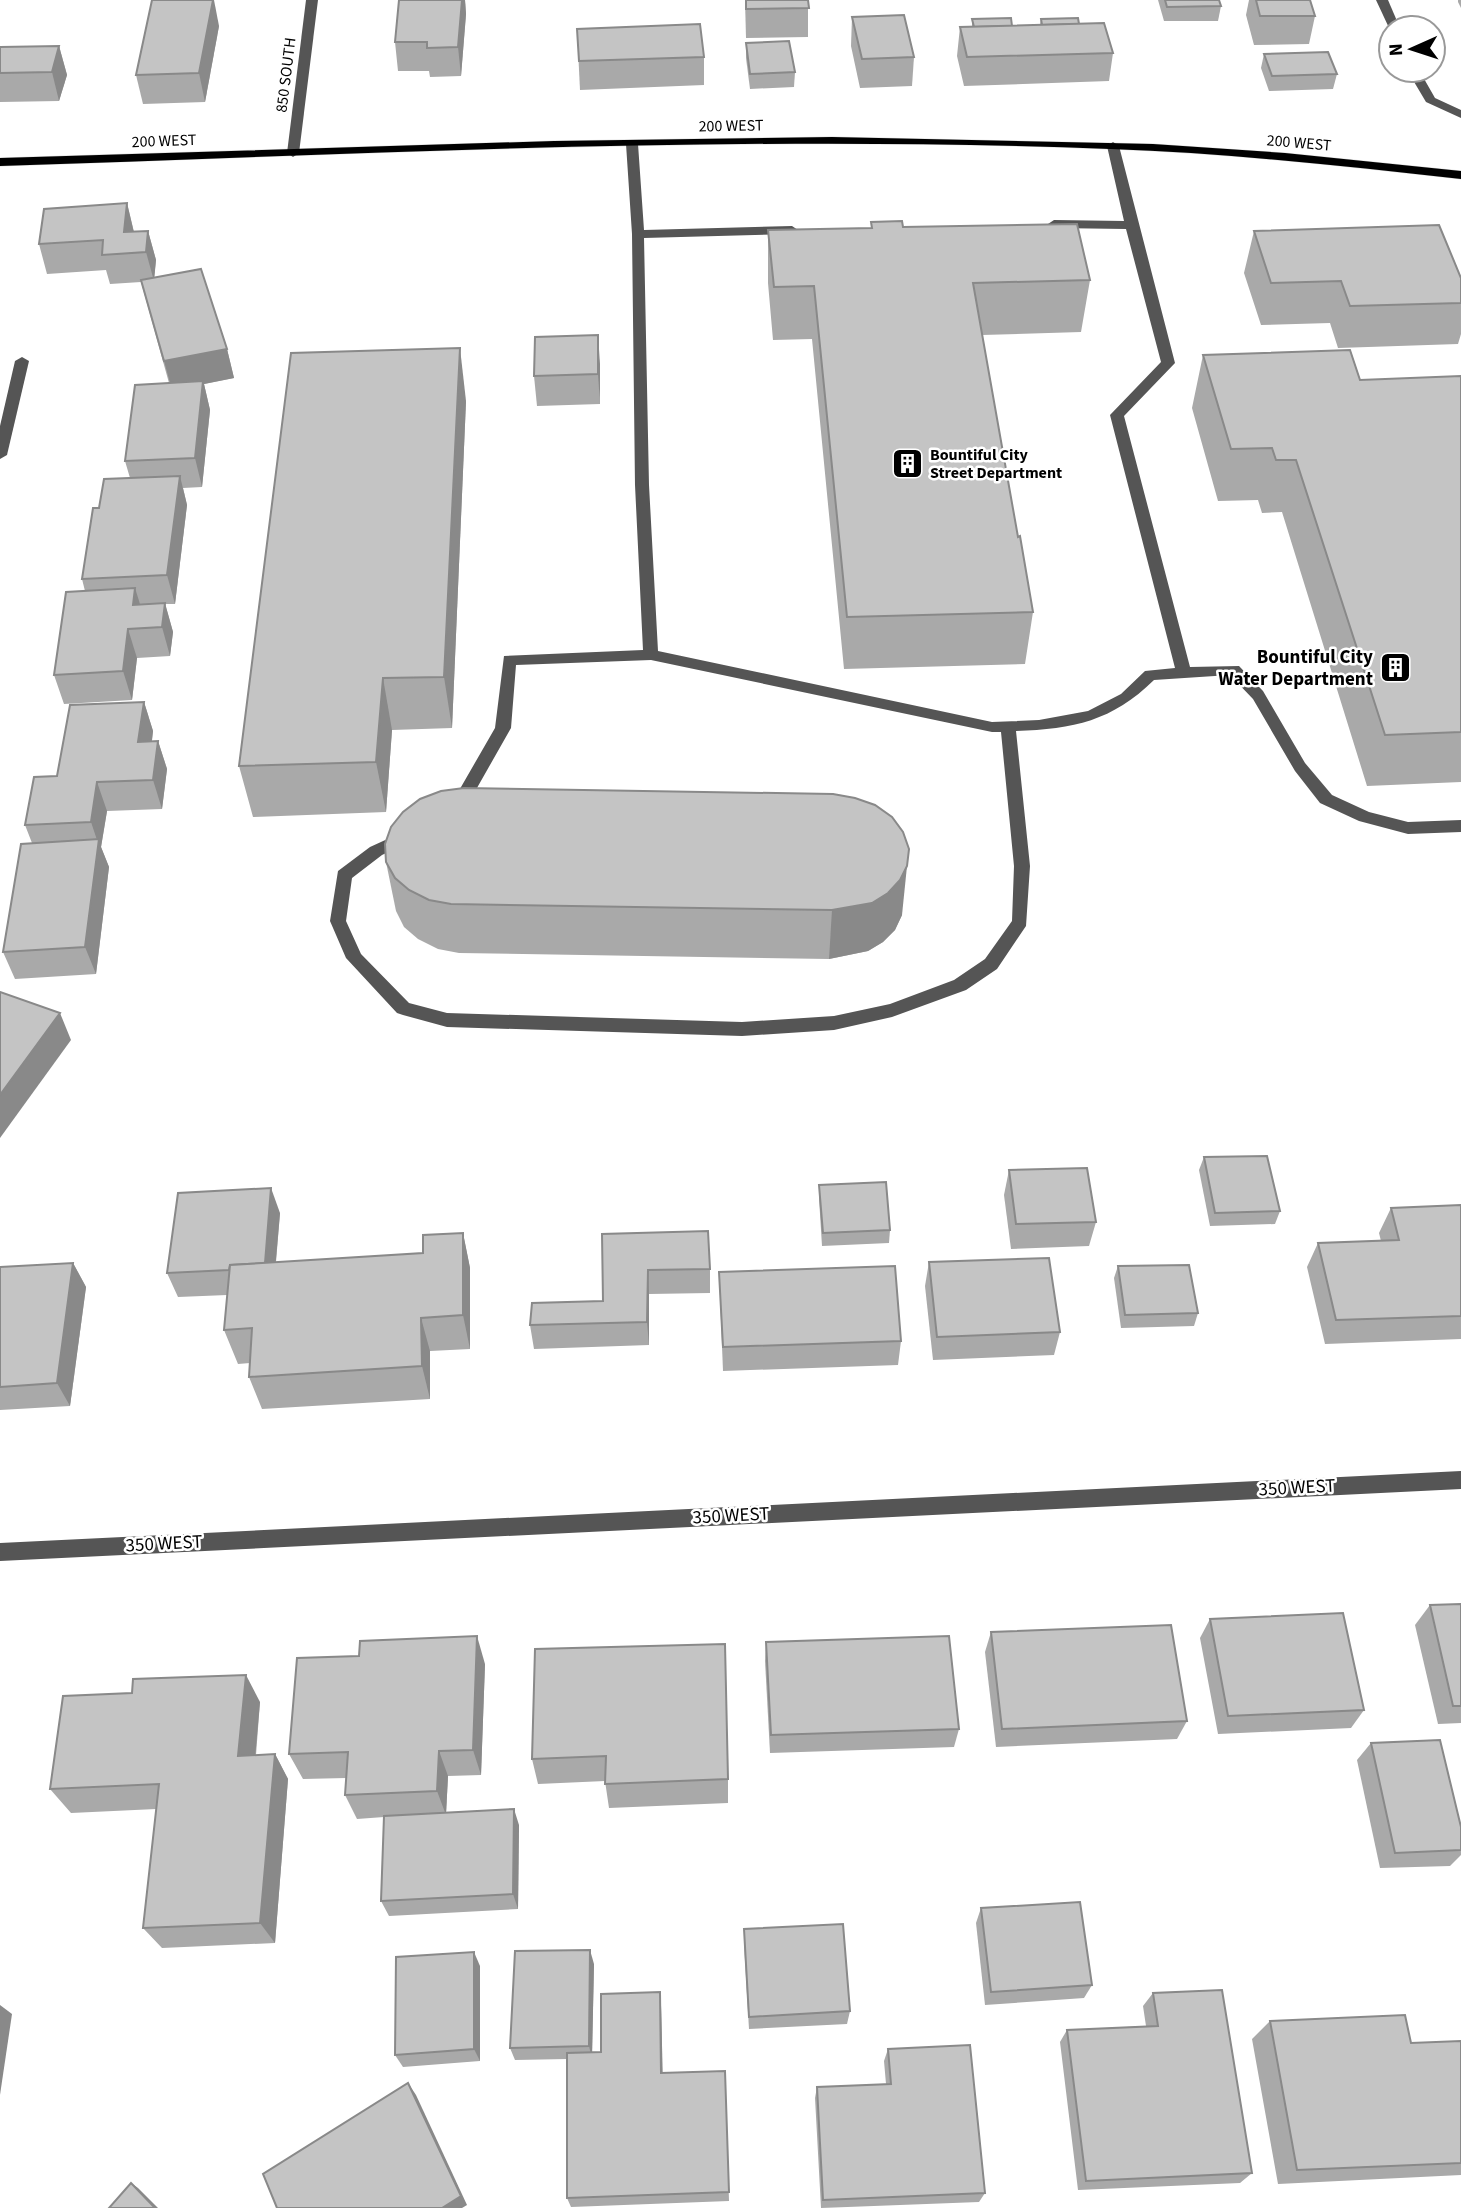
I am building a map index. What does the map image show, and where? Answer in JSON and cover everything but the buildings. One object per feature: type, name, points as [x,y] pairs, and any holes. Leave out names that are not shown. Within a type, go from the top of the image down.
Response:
[{"type":"main road","name":"200 WEST","points":[[0,162],[632,144],[957,141],[1113,145],[1461,175]]},
{"type":"street","name":"850 SOUTH","points":[[293,153],[312,0]]},
{"type":"street","points":[[1421,84],[1430,100],[1461,114]]},
{"type":"street","points":[[632,144],[638,234],[642,485],[652,655]]},
{"type":"street","points":[[1113,145],[1131,225],[1168,363],[1117,415],[1184,673]]},
{"type":"street","points":[[1034,225],[1131,225]]},
{"type":"street","points":[[638,234],[802,230]]},
{"type":"street","points":[[0,455],[22,361]]},
{"type":"street","points":[[443,816],[463,799],[503,728],[509,660],[652,655],[992,727],[1039,725],[1091,716],[1126,698],[1150,675],[1234,670],[1258,695],[1300,767],[1326,799],[1365,817],[1408,828],[1461,826]]},
{"type":"street","points":[[421,830],[376,851],[344,875],[338,921],[354,958],[403,1008],[447,1020],[742,1029],[834,1023],[892,1010],[960,985],[991,964],[1020,922],[1022,866],[1008,726]]},
{"type":"street","name":"350 WEST","points":[[0,1552],[1461,1480]]},
{"type":"place","name":"Bountiful City Street Department","points":[[907,464]]},
{"type":"place","name":"Bountiful City Water Department","points":[[1396,668]]}]
